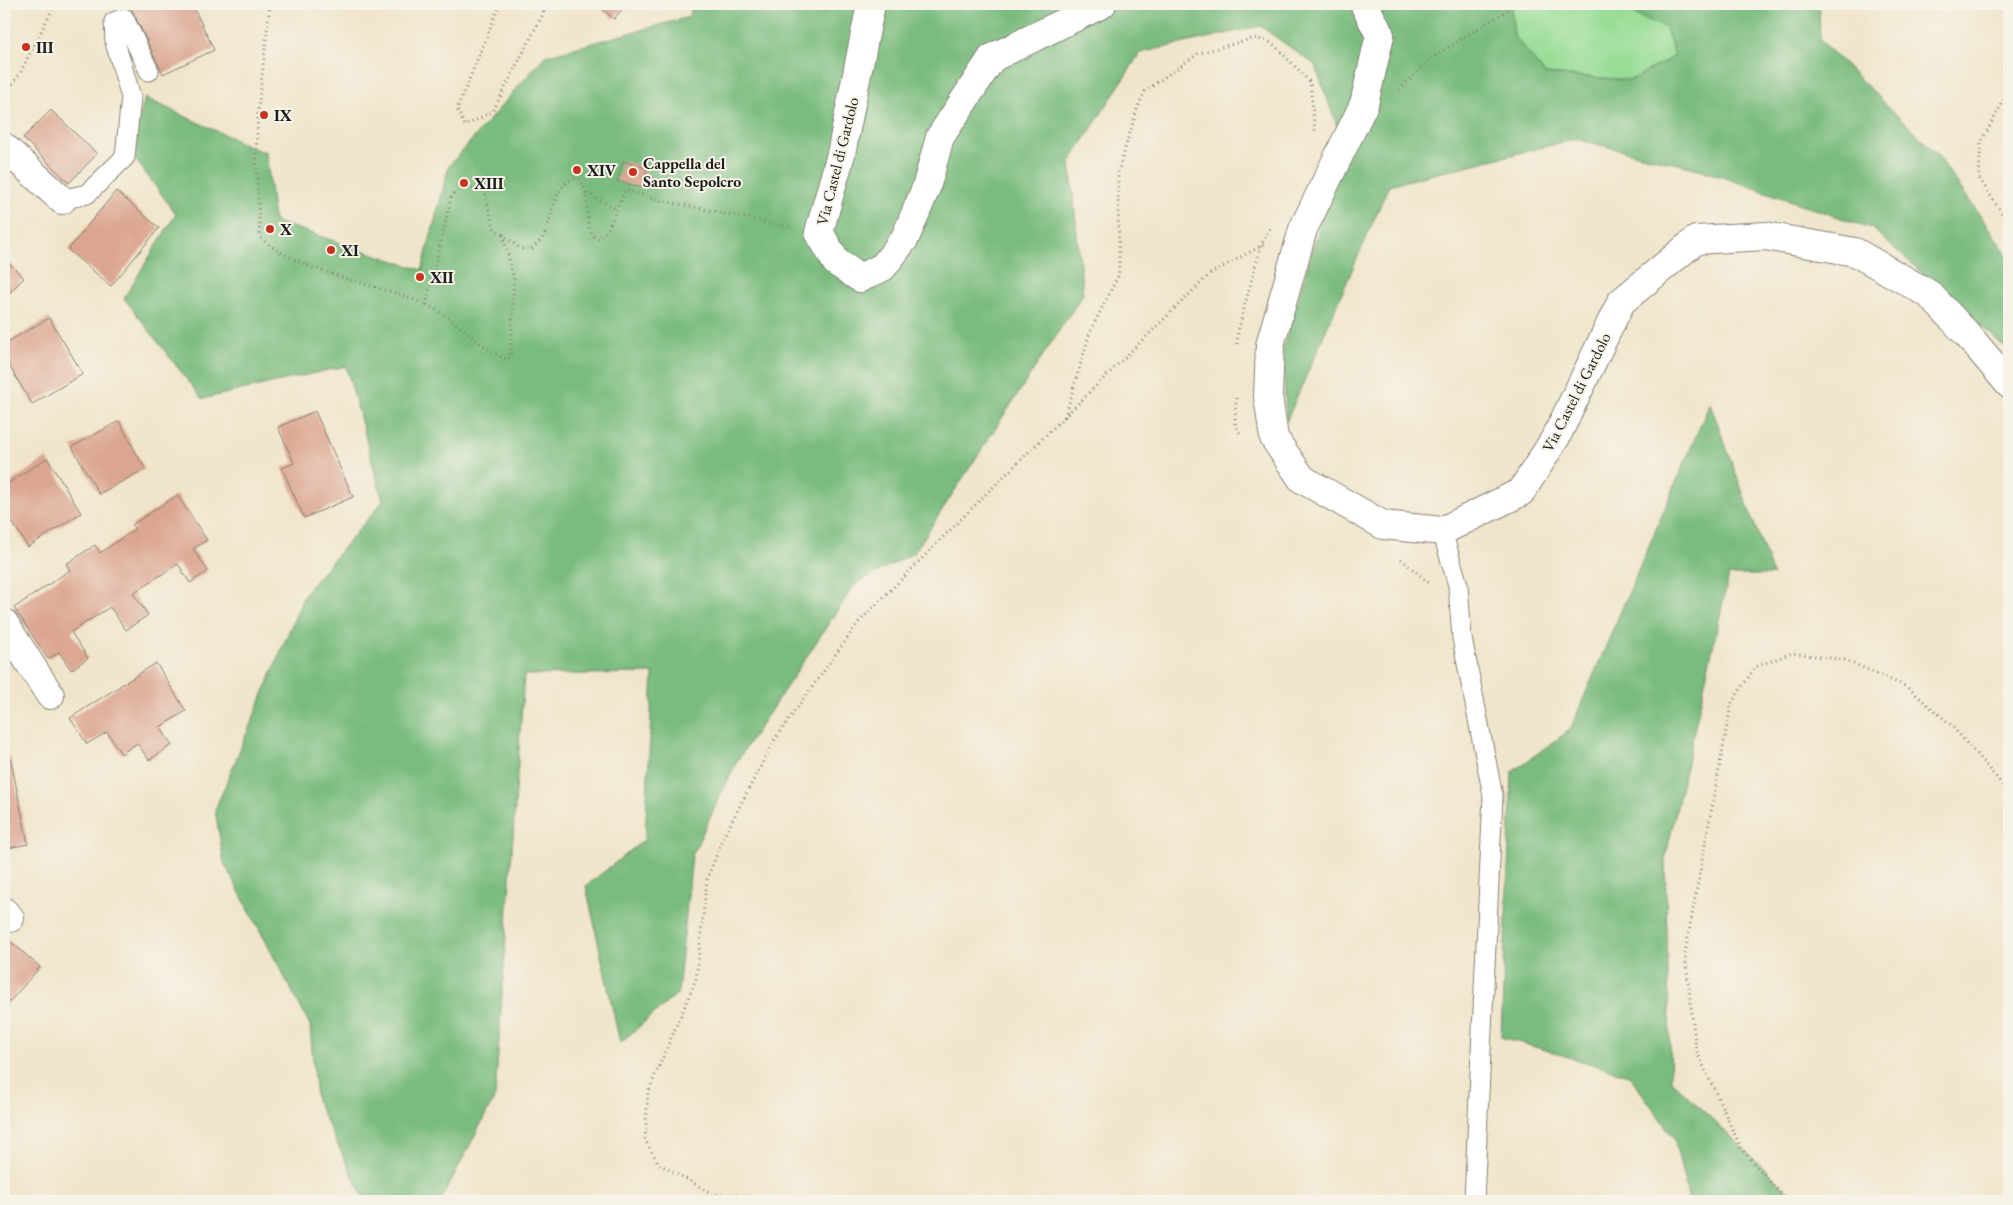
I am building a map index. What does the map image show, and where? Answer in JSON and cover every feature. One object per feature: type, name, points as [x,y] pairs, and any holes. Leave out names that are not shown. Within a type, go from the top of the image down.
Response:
[{"type":"street","name":"Via Castel di Gardolo","points":[[871,4],[841,154],[819,232],[836,262],[860,278],[883,267],[905,238],[926,188],[940,137],[992,58],[1102,4]]},
{"type":"street","points":[[1364,4],[1380,36],[1364,104],[1303,229],[1270,345],[1268,396],[1274,438],[1302,479],[1383,526],[1442,532]]},
{"type":"street","points":[[4,147],[62,200]]},
{"type":"street","name":"Via Castel di Gardolo","points":[[1442,532],[1520,492],[1556,437],[1621,302],[1696,240],[1765,236],[1855,252],[1928,294],[1966,333],[2009,384]]},
{"type":"street","points":[[4,623],[50,695]]},
{"type":"lane","points":[[62,200],[87,194],[125,157],[131,97],[115,42],[114,22],[124,18],[150,71]]},
{"type":"lane","points":[[1442,532],[1458,585],[1462,638],[1493,796],[1474,1201]]},
{"type":"path","points":[[4,97],[20,73],[55,4]]},
{"type":"path","points":[[270,4],[256,157],[260,237],[273,249],[329,272],[426,305],[507,360],[511,356],[514,280],[503,233]]},
{"type":"path","points":[[500,4],[458,109],[465,126],[493,111],[548,4]]},
{"type":"path","points":[[1396,94],[1432,57],[1511,8]]},
{"type":"path","points":[[1065,418],[1090,332],[1119,274],[1118,172],[1137,109],[1145,91],[1199,53],[1255,38],[1272,43],[1310,82],[1315,134]]},
{"type":"path","points":[[2009,91],[1981,142],[1979,178],[2009,224]]},
{"type":"path","points":[[426,305],[452,194],[476,187],[485,193],[494,228],[503,233],[521,249],[532,249],[542,238],[561,188],[570,180],[578,178],[585,185],[588,231],[593,238],[599,239],[608,229],[626,189],[650,198],[819,232]]},
{"type":"path","points":[[587,193],[617,210]]},
{"type":"path","points":[[1261,245],[1274,220]]},
{"type":"path","points":[[766,1201],[741,1195],[713,1194],[659,1164],[645,1140],[648,1092],[696,980],[707,879],[723,838],[775,739],[859,622],[1211,273],[1261,245],[1303,229]]},
{"type":"path","points":[[1787,1201],[1741,1148],[1696,1050],[1685,953],[1731,704],[1755,667],[1792,653],[1845,660],[1907,687],[1951,725],[2009,792]]},
{"type":"green space","points":[[693,4],[1520,4],[1511,8],[1514,36],[1545,74],[1631,80],[1675,56],[1666,28],[1611,4],[1819,4],[1820,40],[1936,153],[2009,257],[2009,351],[1873,229],[1699,169],[1576,139],[1389,185],[1286,422],[1283,348],[1344,145],[1315,65],[1260,26],[1140,53],[1070,162],[1083,294],[914,553],[855,584],[737,761],[692,855],[678,993],[620,1043],[586,886],[645,839],[653,673],[524,675],[495,1097],[442,1198],[444,1201],[365,1201],[316,1100],[310,1025],[224,863],[215,810],[305,593],[383,501],[346,366],[202,399],[124,298],[176,214],[130,152],[145,98],[260,151],[266,151],[274,221],[422,270],[449,166],[545,56],[689,17]]},
{"type":"green space","points":[[1520,4],[1611,4],[1666,28],[1675,56],[1631,80],[1545,74],[1514,36],[1511,8]]},
{"type":"green space","points":[[1710,403],[1773,575],[1729,575],[1665,860],[1671,1080],[1798,1201],[1689,1201],[1674,1138],[1629,1075],[1501,1037],[1512,772],[1570,730]]},
{"type":"building","points":[[129,4],[192,4],[214,50],[163,74]]},
{"type":"building","points":[[596,4],[626,4],[614,19]]},
{"type":"building","points":[[51,110],[97,154],[69,183],[23,138]]},
{"type":"building","name":"Cappella del Santo Sepolcro","points":[[623,161],[647,168],[642,188],[617,181]]},
{"type":"building","points":[[116,191],[159,228],[111,286],[68,250]]},
{"type":"building","points":[[4,258],[24,278],[6,296],[4,295]]},
{"type":"building","points":[[49,318],[83,374],[32,404],[4,357],[4,344]]},
{"type":"building","points":[[315,411],[353,497],[304,518],[282,468],[294,463],[278,427]]},
{"type":"building","points":[[119,421],[145,469],[99,494],[72,447]]},
{"type":"building","points":[[47,458],[81,513],[28,547],[4,509],[4,486]]},
{"type":"building","points":[[177,495],[207,540],[193,549],[208,571],[190,583],[178,564],[133,593],[148,615],[126,630],[110,607],[71,632],[88,658],[71,670],[59,652],[48,659],[14,608],[70,570],[66,564],[95,545],[100,553],[135,529],[132,525]]},
{"type":"building","points":[[156,663],[186,711],[160,727],[172,745],[149,760],[137,743],[121,754],[107,732],[87,744],[70,718]]},
{"type":"building","points":[[10,756],[28,844],[4,849],[4,757]]},
{"type":"building","points":[[4,936],[40,967],[4,1008]]},
{"type":"place","name":"III","points":[[26,47]]},
{"type":"place","name":"IX","points":[[264,115]]},
{"type":"place","name":"XIV","points":[[577,170]]},
{"type":"place","name":"Cappella del Santo Sepolcro","points":[[633,172]]},
{"type":"place","name":"XIII","points":[[464,183]]},
{"type":"place","name":"X","points":[[270,229]]},
{"type":"place","name":"XI","points":[[331,250]]},
{"type":"place","name":"XII","points":[[420,277]]}]
